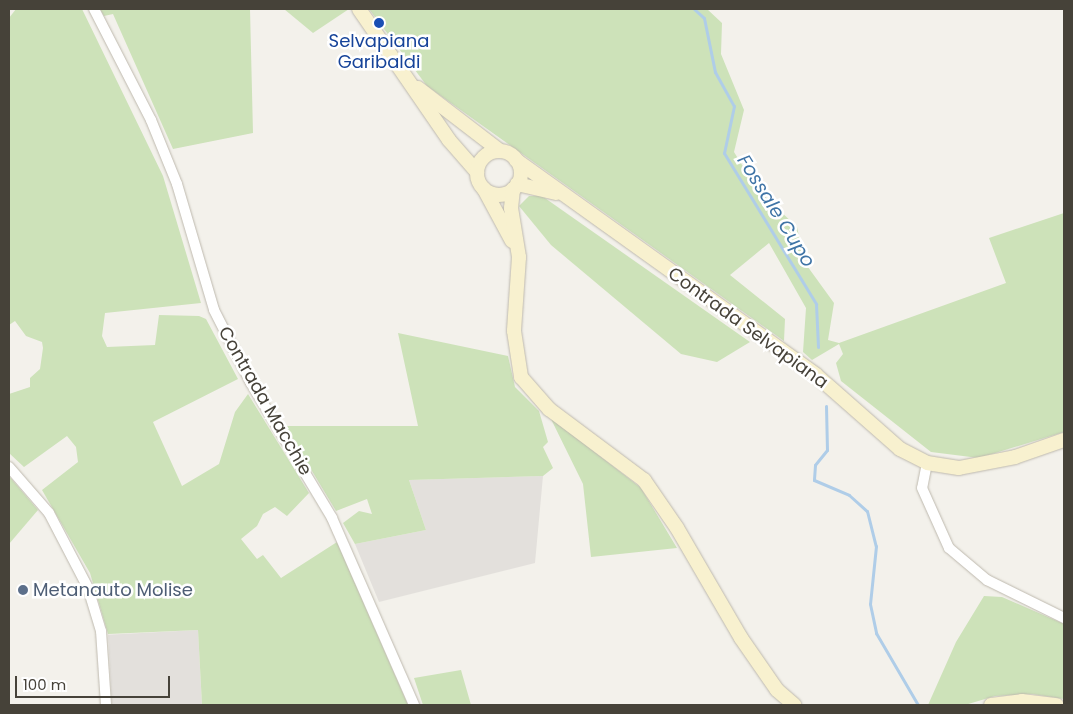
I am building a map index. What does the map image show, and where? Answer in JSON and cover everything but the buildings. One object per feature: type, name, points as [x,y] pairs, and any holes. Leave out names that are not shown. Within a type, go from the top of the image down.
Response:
[{"type":"main road","points":[[359,9],[406,78],[477,172],[482,186],[519,257]]},
{"type":"main road","points":[[406,78],[500,151],[516,160],[520,172],[511,208],[519,257],[514,331],[521,377],[549,409],[644,480],[677,528],[741,638],[777,690],[794,705]]},
{"type":"main road","points":[[477,172],[484,157],[500,151]]},
{"type":"main road","name":"Contrada Selvapiana","points":[[516,160],[816,375],[900,449],[927,463],[959,468],[1015,457],[1064,440]]},
{"type":"main road","points":[[482,186],[497,194],[515,186]]},
{"type":"main road","name":"Contrada Selvapiana","points":[[515,186],[566,196]]},
{"type":"main road","points":[[991,705],[1022,701],[1057,705]]},
{"type":"street","name":"Contrada Macchie","points":[[94,9],[170,167],[214,310],[251,383],[332,518],[414,705]]},
{"type":"street","points":[[927,463],[922,488],[949,548],[987,580],[1064,618]]},
{"type":"street","points":[[9,467],[48,513],[88,588],[100,631],[106,705]]},
{"type":"shaded area","points":[[543,476],[535,563],[379,602],[355,544],[426,530],[409,480]]},
{"type":"shaded area","points":[[198,630],[202,705],[112,705],[108,635]]},
{"type":"green space","points":[[16,9],[82,9],[163,176],[201,303],[105,313],[102,336],[107,347],[155,345],[159,315],[199,316],[206,319],[238,379],[153,422],[182,486],[219,464],[235,412],[248,394],[309,493],[287,516],[275,507],[263,514],[257,526],[241,539],[257,559],[263,555],[281,578],[337,542],[408,705],[202,705],[198,630],[108,634],[90,573],[42,490],[78,462],[76,447],[67,436],[24,467],[9,453],[9,394],[30,387],[30,378],[40,369],[43,348],[42,342],[26,336],[15,321],[9,325],[9,18]]},
{"type":"green space","points":[[100,9],[250,9],[253,133],[173,149],[113,14],[104,16]]},
{"type":"green space","points":[[284,9],[349,9],[313,33]]},
{"type":"green space","points":[[369,9],[707,9],[722,23],[721,54],[744,110],[734,152],[757,189],[797,227],[805,263],[834,303],[828,340],[839,343],[1006,283],[989,238],[1064,213],[1064,432],[979,458],[931,452],[841,381],[836,363],[843,354],[839,344],[812,360],[803,352],[806,308],[769,243],[730,275],[785,319],[784,341],[427,86]]},
{"type":"green space","points":[[529,196],[542,196],[750,342],[717,362],[681,354],[551,245],[519,206]]},
{"type":"green space","points":[[398,333],[508,356],[515,387],[539,411],[548,442],[543,447],[553,468],[543,476],[409,480],[426,530],[355,544],[343,523],[359,511],[372,514],[367,499],[336,511],[285,426],[418,426]]},
{"type":"green space","points":[[550,417],[641,488],[677,548],[591,557],[583,484]]},
{"type":"green space","points":[[9,476],[38,510],[9,544]]},
{"type":"green space","points":[[984,596],[1002,597],[1064,624],[1064,699],[1032,694],[995,696],[965,705],[928,705],[956,642]]},
{"type":"green space","points":[[461,670],[471,705],[423,705],[414,678]]},
{"type":"waterway","name":"Fossale Cupo","points":[[694,9],[704,18],[715,72],[734,106],[724,153],[816,304],[818,347]]},
{"type":"waterway","name":"Fossale Cupo","points":[[826,406],[827,450],[815,465],[814,480],[849,495],[867,511],[876,546],[870,604],[876,633],[918,705]]},
{"type":"place","name":"Selvapiana Garibaldi","points":[[379,23]]},
{"type":"place","name":"Metanauto Molise","points":[[23,590]]}]
